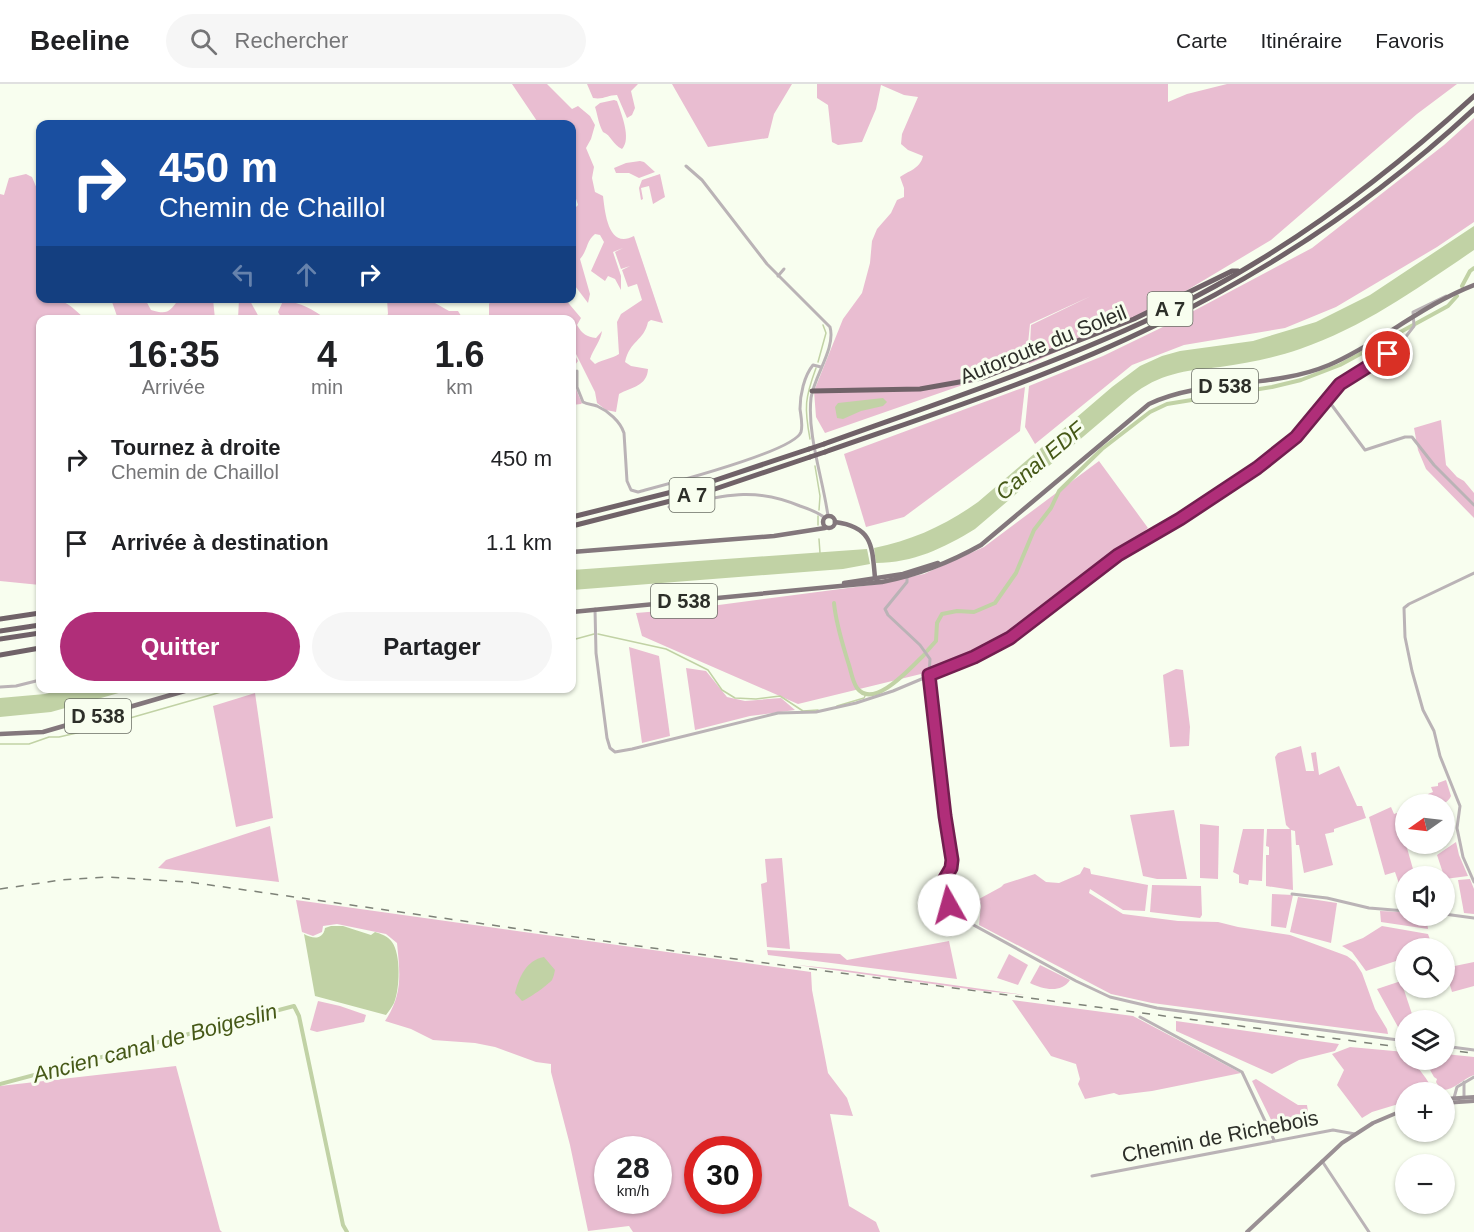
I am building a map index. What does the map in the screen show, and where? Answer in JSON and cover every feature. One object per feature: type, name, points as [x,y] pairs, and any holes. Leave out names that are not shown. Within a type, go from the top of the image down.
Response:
[{"type":"highway","name":"Autoroute du Soleil","points":[[576,516],[682,490],[824,444],[1078,350],[1149,319],[1240,271],[1333,210],[1421,143],[1474,96]]},
{"type":"highway","name":"Autoroute du Soleil","points":[[576,525],[706,492],[1005,389],[1082,359],[1200,303],[1290,251],[1340,218],[1385,184],[1474,109]]},
{"type":"highway","points":[[813,391],[820,393],[868,389],[920,389],[982,378],[1107,330],[1175,300],[1232,271],[1240,271]]},
{"type":"highway","points":[[0,619],[36,614]]},
{"type":"highway","points":[[0,631],[36,626]]},
{"type":"highway","points":[[0,639],[36,634]]},
{"type":"highway","points":[[0,656],[36,649]]},
{"type":"main road","name":"D 538","points":[[797,590],[906,575],[961,556],[981,545],[1001,529],[1149,404],[1171,395],[1308,372],[1329,365],[1414,322],[1452,294],[1474,285]]},
{"type":"main road","points":[[823,526],[827,517],[861,531],[872,547],[878,579]]},
{"type":"main road","points":[[576,552],[774,536],[823,526],[831,528],[836,522]]},
{"type":"main road","name":"D 538","points":[[906,575],[958,555],[1001,529]]},
{"type":"main road","name":"D 538","points":[[576,611],[854,585],[878,579]]},
{"type":"main road","name":"D 538","points":[[0,734],[43,732],[178,693]]},
{"type":"main road","points":[[1455,1100],[1461,1099]]},
{"type":"main road","points":[[1455,1100],[1474,1099]]},
{"type":"main road","points":[[1247,1232],[1322,1161],[1355,1134],[1395,1113]]},
{"type":"street","points":[[686,166],[702,180],[759,255],[830,327],[831,340],[813,391],[811,421],[827,517]]},
{"type":"street","points":[[778,276],[784,269]]},
{"type":"street","points":[[595,609],[596,654],[607,738],[610,748],[615,752],[778,713],[836,709],[878,697],[974,657],[1010,638],[1118,555],[1180,519],[1257,468],[1296,437],[1340,384],[1388,354],[1404,339],[1414,322]]},
{"type":"street","points":[[577,371],[577,387],[583,402],[596,406],[622,426],[627,482],[630,490],[638,492],[756,457],[794,440],[801,431],[801,400],[808,374],[813,365],[821,367]]},
{"type":"street","points":[[1328,400],[1365,450],[1405,437],[1412,437],[1434,465],[1474,505]]},
{"type":"street","points":[[669,507],[727,495],[753,493],[781,498],[827,517]]},
{"type":"street","points":[[1474,573],[1404,608],[1405,637],[1418,694],[1434,731],[1440,756],[1460,806],[1457,828],[1463,857],[1474,882]]},
{"type":"street","points":[[906,575],[907,582],[885,609],[930,659],[929,675],[952,865],[944,884],[951,909],[961,920],[1110,997],[1158,1008],[1395,1040]]},
{"type":"street","points":[[0,687],[36,681]]},
{"type":"street","points":[[1292,894],[1327,897],[1369,908],[1395,910]]},
{"type":"street","points":[[1455,915],[1474,918]]},
{"type":"street","points":[[1140,1017],[1242,1072],[1274,1140]]},
{"type":"street","points":[[1455,1047],[1474,1050]]},
{"type":"street","points":[[1461,1099],[1457,1088],[1474,1077]]},
{"type":"street","points":[[1461,1099],[1464,1082]]},
{"type":"street","name":"Chemin de Richebois","points":[[1092,1176],[1333,1130],[1355,1134]]},
{"type":"street","points":[[1322,1161],[1369,1232]]},
{"type":"shaded area","points":[[512,84],[547,84],[572,109],[578,106],[590,116],[595,125],[586,148],[594,167],[592,178],[595,192],[603,196],[607,219],[613,234],[625,239],[634,236],[663,323],[651,320],[648,322],[643,333],[630,349],[625,362],[631,366],[648,369],[647,375],[642,383],[619,394],[616,412],[606,410],[597,403],[595,392],[576,354],[576,315],[489,315],[490,303],[568,303],[581,318],[577,325],[583,333],[596,338],[602,331],[590,359],[595,364],[619,354],[617,322],[621,314],[642,300],[637,284],[628,287],[622,270],[630,266],[621,269],[615,252],[623,248],[613,252],[621,276],[621,290],[615,279],[608,276],[605,281],[591,271],[604,242],[600,235],[595,234],[580,259],[590,294],[588,303],[576,287],[576,207],[578,205],[576,199],[576,120],[536,120]]},
{"type":"shaded area","points":[[587,84],[638,84],[631,91],[635,108],[632,115],[627,118],[617,95],[593,98]]},
{"type":"shaded area","points":[[672,84],[792,84],[774,114],[768,138],[708,147]]},
{"type":"shaded area","points":[[817,84],[1168,84],[1168,102],[1187,94],[1227,84],[1457,84],[1417,114],[1271,240],[1159,307],[1029,364],[1031,325],[1091,296],[1030,324],[1026,363],[825,433],[816,417],[814,391],[843,319],[862,293],[870,263],[872,241],[877,229],[891,213],[897,200],[904,197],[900,177],[917,167],[923,156],[908,150],[901,144],[902,134],[918,97],[904,95],[881,85],[876,109],[862,142],[838,145],[832,142],[828,105],[817,98]]},
{"type":"shaded area","points":[[617,101],[626,133],[625,145],[622,149],[603,132],[595,107],[600,103]]},
{"type":"shaded area","points":[[1474,118],[1474,222],[1437,247],[1336,307],[1285,328],[1184,345],[1132,365],[1035,444],[1025,427],[1029,386],[1103,356],[1169,324],[1312,248],[1444,145]]},
{"type":"shaded area","points":[[640,161],[655,172],[639,178],[629,173],[616,173],[614,168],[626,163]]},
{"type":"shaded area","points":[[26,174],[32,177],[36,186],[36,303],[66,303],[81,315],[36,315],[36,585],[0,581],[0,194],[4,195],[9,178]]},
{"type":"shaded area","points":[[660,174],[665,197],[653,204],[649,186],[641,188],[643,199],[641,200],[639,188],[642,180]]},
{"type":"shaded area","points":[[112,303],[147,303],[151,310],[165,312],[176,303],[213,303],[215,315],[117,315]]},
{"type":"shaded area","points":[[239,303],[251,303],[258,315],[238,315]]},
{"type":"shaded area","points":[[282,303],[294,303],[320,315],[280,315],[278,312]]},
{"type":"shaded area","points":[[387,303],[435,303],[449,311],[458,311],[460,315],[387,315]]},
{"type":"shaded area","points":[[1025,387],[1020,431],[904,517],[866,527],[844,454]]},
{"type":"shaded area","points":[[576,389],[582,403],[576,405]]},
{"type":"shaded area","points":[[1441,420],[1446,465],[1474,493],[1474,518],[1426,469],[1418,450],[1414,428]]},
{"type":"shaded area","points":[[1099,461],[1148,528],[1021,631],[925,673],[798,704],[642,636],[636,613],[696,608],[871,585],[924,574],[984,547]]},
{"type":"shaded area","points":[[629,647],[659,656],[670,736],[642,743]]},
{"type":"shaded area","points":[[686,668],[706,671],[727,697],[745,701],[781,698],[795,710],[750,716],[695,730]]},
{"type":"shaded area","points":[[1176,669],[1183,670],[1190,727],[1189,746],[1170,747],[1163,675]]},
{"type":"shaded area","points":[[255,693],[273,818],[236,827],[213,706]]},
{"type":"shaded area","points":[[1301,746],[1306,771],[1314,771],[1311,753],[1316,752],[1319,775],[1339,766],[1357,806],[1362,806],[1366,818],[1325,834],[1333,865],[1304,873],[1299,845],[1296,845],[1295,831],[1291,830],[1293,890],[1266,886],[1266,855],[1269,855],[1269,847],[1266,846],[1267,829],[1290,829],[1286,825],[1275,757],[1278,753]]},
{"type":"shaded area","points":[[1446,780],[1450,794],[1428,794],[1433,792],[1431,787],[1438,786],[1438,783]]},
{"type":"shaded area","points":[[1391,807],[1395,814],[1395,854],[1409,854],[1412,866],[1395,866],[1395,872],[1385,875],[1369,817]]},
{"type":"shaded area","points":[[1174,810],[1187,879],[1157,879],[1143,876],[1130,815]]},
{"type":"shaded area","points":[[1200,824],[1219,826],[1218,879],[1200,878]]},
{"type":"shaded area","points":[[270,826],[279,882],[158,868],[166,860]]},
{"type":"shaded area","points":[[1243,829],[1264,829],[1262,881],[1249,880],[1248,885],[1239,883],[1239,875],[1233,872]]},
{"type":"shaded area","points":[[1455,843],[1468,876],[1455,878],[1455,866],[1441,866],[1437,855],[1455,854]]},
{"type":"shaded area","points":[[782,858],[790,949],[767,947],[761,884],[767,882],[765,859]]},
{"type":"shaded area","points":[[1084,867],[1090,869],[1091,874],[1148,885],[1145,911],[1123,910],[1090,889],[1089,893],[1123,914],[1178,921],[1218,922],[1290,935],[1347,956],[1355,962],[1362,973],[1375,1009],[1388,1034],[1152,1003],[1111,994],[979,925],[981,905],[979,899],[1004,884],[1035,874],[1046,882],[1059,883],[1080,874]]},
{"type":"shaded area","points":[[1470,879],[1474,889],[1474,914],[1464,913],[1458,880]]},
{"type":"shaded area","points":[[1152,885],[1201,886],[1202,915],[1200,918],[1150,912]]},
{"type":"shaded area","points":[[1272,894],[1293,895],[1286,928],[1271,926]]},
{"type":"shaded area","points":[[1298,897],[1337,903],[1331,943],[1290,932]]},
{"type":"shaded area","points":[[296,900],[811,972],[812,990],[828,1073],[847,1098],[853,1116],[830,1114],[849,1206],[876,1222],[880,1232],[633,1232],[629,1226],[588,1231],[551,1064],[536,1062],[495,1047],[433,1040],[411,1029],[385,1021],[395,1002],[399,984],[397,943],[386,934],[337,924],[323,926],[322,932],[313,936],[302,932]]},
{"type":"shaded area","points":[[1380,911],[1395,912],[1395,924],[1381,922]]},
{"type":"shaded area","points":[[1382,926],[1428,934],[1429,938],[1395,938],[1395,961],[1366,971],[1352,952],[1342,946],[1363,938]]},
{"type":"shaded area","points":[[1408,926],[1428,926],[1428,929]]},
{"type":"shaded area","points":[[949,941],[957,979],[768,955],[767,950],[840,954],[847,960]]},
{"type":"shaded area","points":[[1009,954],[1028,965],[1018,985],[997,978]]},
{"type":"shaded area","points":[[1474,962],[1474,986],[1455,991],[1455,966]]},
{"type":"shaded area","points":[[797,965],[838,969],[1025,995],[983,991]]},
{"type":"shaded area","points":[[1040,965],[1070,980],[1057,989],[1030,983]]},
{"type":"shaded area","points":[[1395,983],[1395,998],[1407,998],[1411,1010],[1395,1010],[1395,1022],[1377,989]]},
{"type":"shaded area","points":[[1012,1000],[1133,1016],[1241,1073],[1152,1091],[1119,1095],[1114,1093],[1085,1099],[1078,1084],[1080,1079],[1076,1064],[1051,1056]]},
{"type":"shaded area","points":[[318,1001],[366,1015],[364,1022],[317,1032],[310,1030]]},
{"type":"shaded area","points":[[1176,1021],[1339,1044],[1335,1051],[1299,1060],[1272,1074],[1176,1031]]},
{"type":"shaded area","points":[[1350,1047],[1395,1051],[1395,1070],[1420,1070],[1428,1082],[1395,1082],[1395,1105],[1372,1112],[1362,1118],[1337,1085],[1344,1070],[1332,1054]]},
{"type":"shaded area","points":[[1455,1055],[1474,1057],[1474,1075],[1455,1086],[1455,1082],[1436,1082],[1437,1079],[1430,1070],[1455,1070]]},
{"type":"shaded area","points":[[176,1066],[222,1232],[0,1232],[0,1086]]},
{"type":"shaded area","points":[[1256,1079],[1298,1105],[1307,1105],[1310,1127],[1277,1132],[1252,1081]]},
{"type":"water","name":"Canal EDF","points":[[1474,226],[1474,250],[1368,318],[1324,340],[1270,358],[1173,374],[1152,382],[1131,396],[975,529],[928,553],[903,560],[876,563],[874,548],[916,536],[941,525],[978,502],[1112,387],[1140,366],[1180,351],[1253,341],[1316,322],[1370,295]]},
{"type":"water","points":[[883,398],[887,402],[883,406],[861,411],[843,419],[837,418],[835,407],[838,403]]},
{"type":"water","points":[[867,549],[870,564],[843,569],[576,590],[576,570]]},
{"type":"water","points":[[119,693],[51,712],[0,717],[0,698],[45,694]]},
{"type":"water","points":[[343,926],[371,935],[375,932],[392,942],[397,955],[398,981],[394,1003],[386,1015],[315,996],[304,934],[317,937],[322,935],[325,928]]},
{"type":"water","points":[[544,957],[555,970],[552,980],[538,992],[522,1001],[515,993],[521,976],[532,962]]},
{"type":"waterway","points":[[1462,286],[1474,268]]},
{"type":"waterway","points":[[927,651],[936,641],[937,623],[942,614],[957,611],[974,612],[995,603],[1016,573],[1034,530],[1051,508],[1059,491],[1102,449],[1150,412],[1167,404],[1301,380],[1340,365],[1448,306],[1457,296]]},
{"type":"waterway","points":[[818,362],[826,333],[823,325]]},
{"type":"waterway","points":[[810,439],[807,403],[816,368]]},
{"type":"waterway","points":[[815,466],[820,496],[819,510]]},
{"type":"waterway","points":[[818,516],[818,525]]},
{"type":"waterway","points":[[819,539],[820,553]]},
{"type":"waterway","points":[[834,603],[853,679],[857,688],[864,694],[873,694],[893,684],[925,654]]},
{"type":"waterway","points":[[576,639],[594,634]]},
{"type":"waterway","points":[[598,634],[666,649],[708,670],[722,690],[735,698],[756,699],[780,696],[803,711],[818,710]]},
{"type":"waterway","points":[[0,744],[29,744],[49,737],[81,732],[218,693]]},
{"type":"waterway","points":[[837,706],[864,698],[866,694]]},
{"type":"waterway","name":"Ancien canal de Boigeslin","points":[[0,1084],[294,1006],[299,1016],[343,1225],[347,1232]]},
{"type":"railway","points":[[0,889],[61,880],[109,877],[189,882],[660,949],[1395,1047]]},
{"type":"railway","points":[[1455,1051],[1474,1053]]},
{"type":"route","points":[[949,905],[944,880],[951,868],[952,860],[929,675],[974,657],[1010,638],[1118,555],[1158,533],[1257,468],[1296,437],[1340,384],[1353,378],[1388,354]]}]
